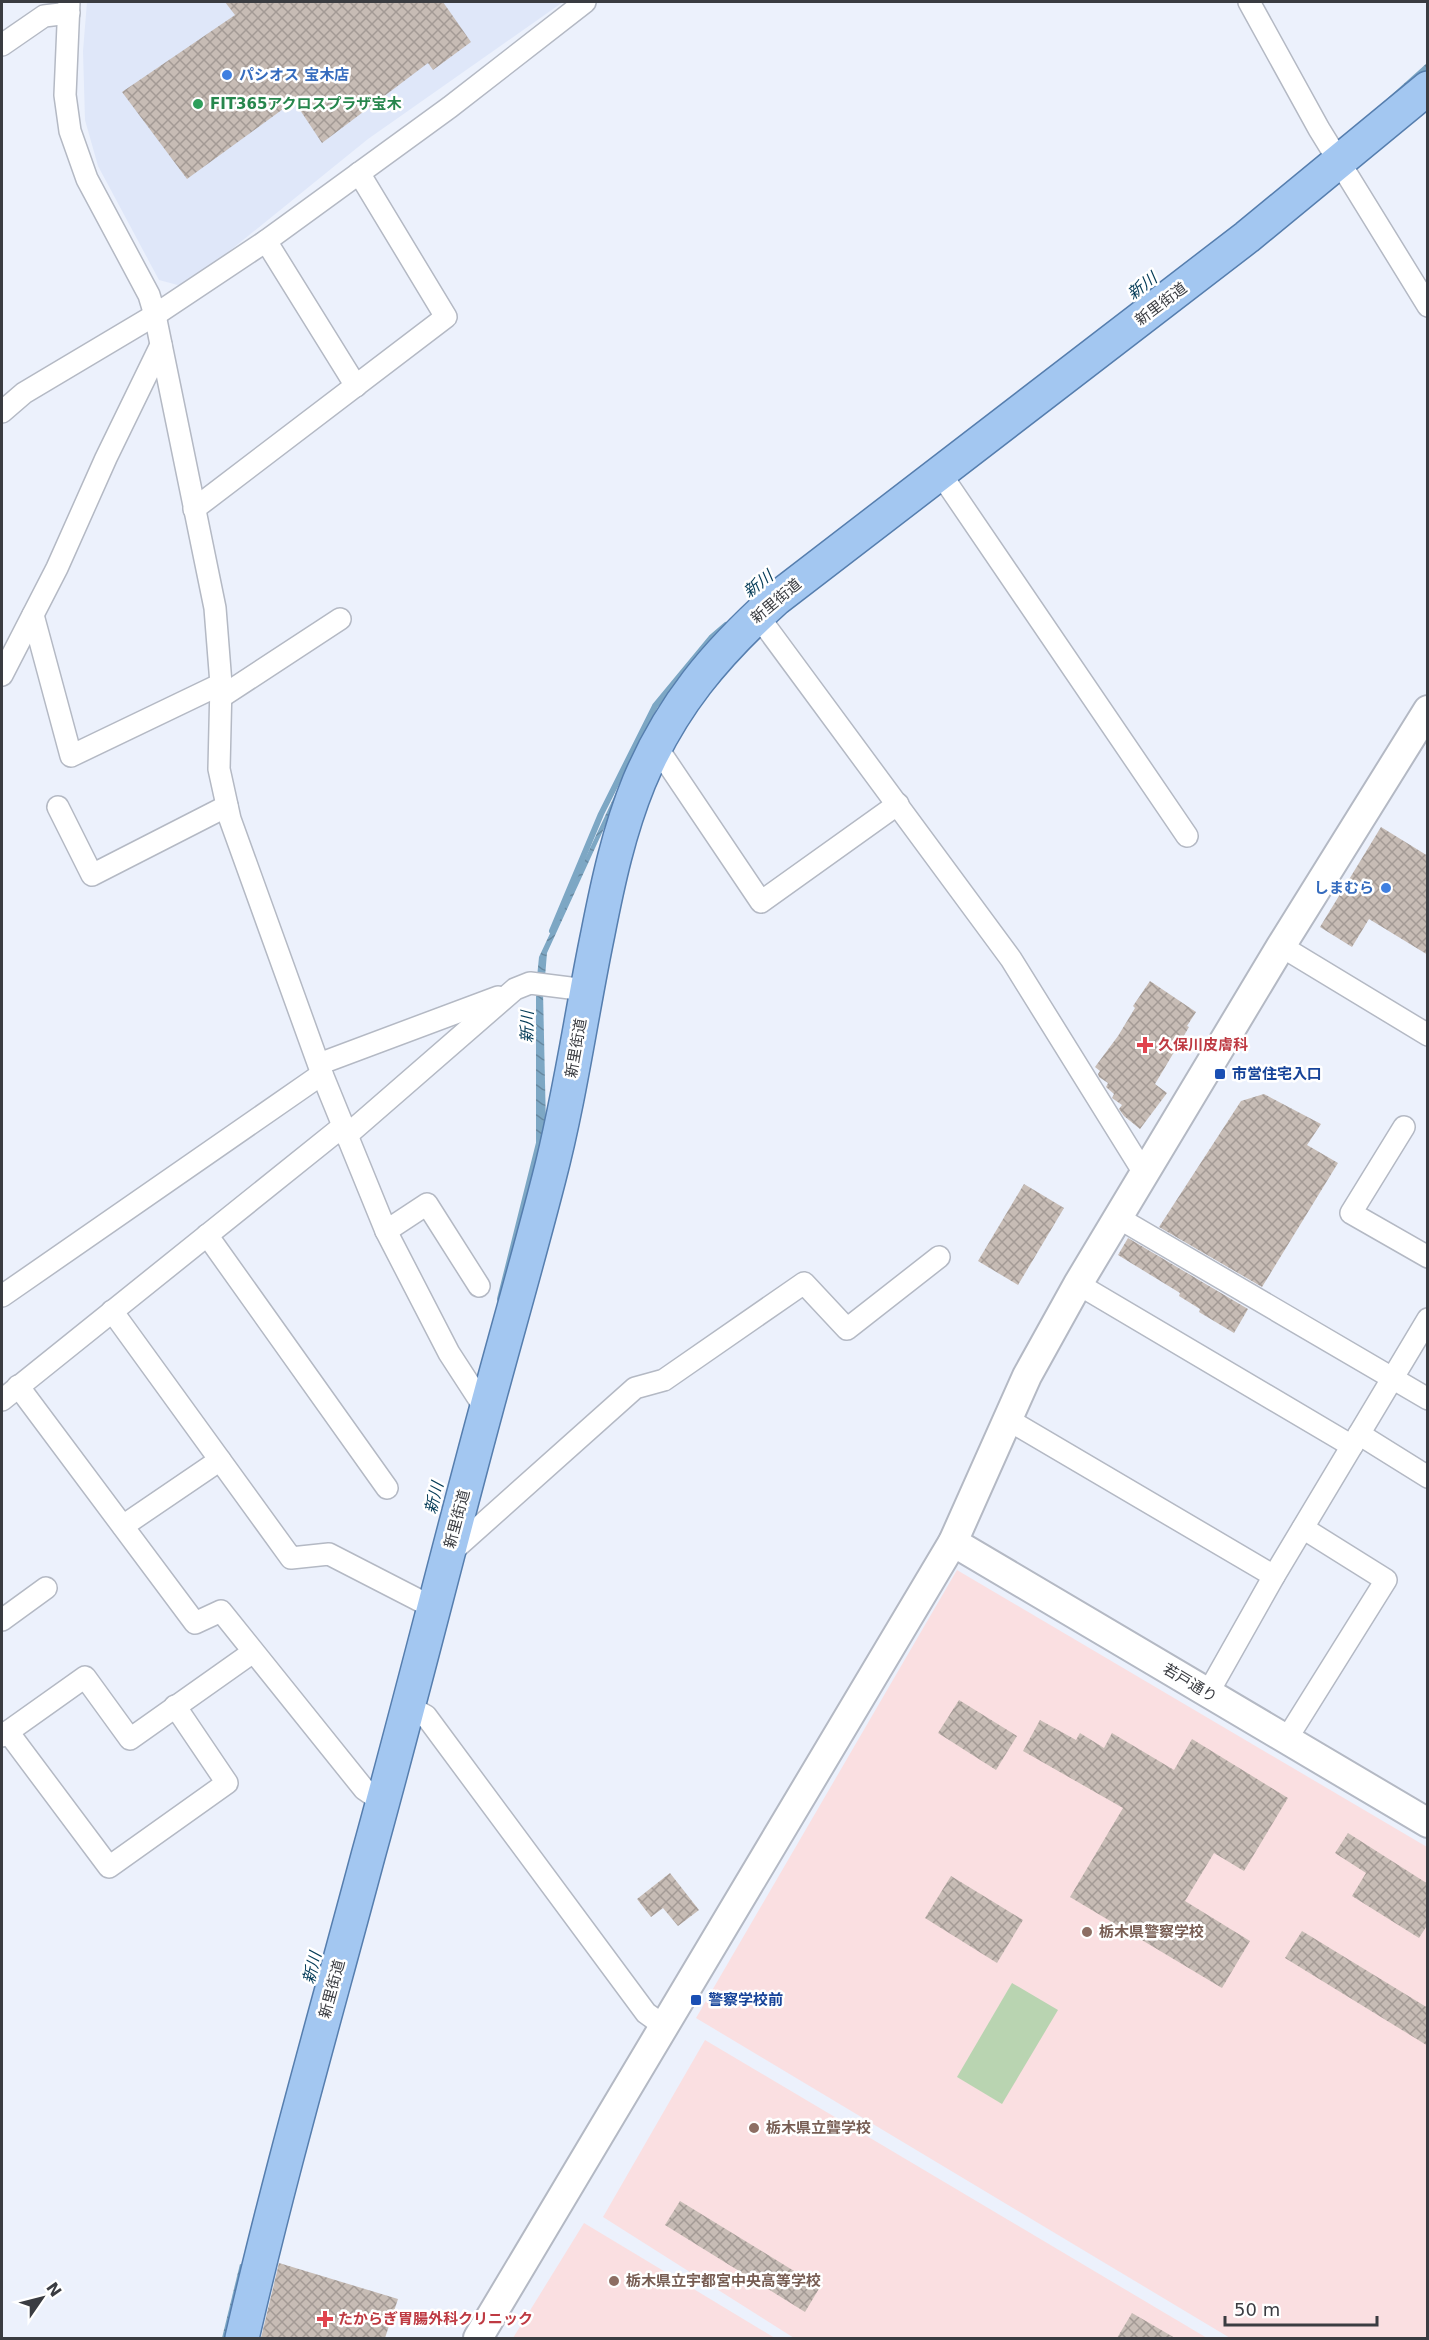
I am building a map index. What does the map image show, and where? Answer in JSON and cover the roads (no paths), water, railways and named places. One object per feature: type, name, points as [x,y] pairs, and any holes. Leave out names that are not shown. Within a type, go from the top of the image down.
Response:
[{"type":"main road","name":"新里街道","points":[[242,2338],[374,1796],[408,1706],[426,1604],[448,1556],[479,1400],[550,1174],[608,882],[638,784],[656,746],[675,711],[695,682],[717,656],[758,616],[802,579],[1247,237],[1340,163],[1428,88]]},
{"type":"street","points":[[2,412],[24,393],[155,315],[266,241],[450,107],[585,2]]},
{"type":"street","points":[[1249,2],[1340,163],[1428,306]]},
{"type":"street","points":[[2,45],[44,16],[69,7],[65,95],[70,131],[87,179],[149,295],[215,608],[221,691],[219,769],[227,806],[320,1069],[386,1231],[449,1353],[479,1400]]},
{"type":"street","points":[[194,509],[446,318],[359,173]]},
{"type":"street","points":[[266,241],[356,386]]},
{"type":"street","points":[[2,675],[57,568],[106,458],[161,345]]},
{"type":"street","points":[[940,473],[1186,836]]},
{"type":"street","points":[[33,615],[71,756],[221,691],[340,619]]},
{"type":"street","points":[[758,616],[1011,959],[1144,1173]]},
{"type":"street","points":[[478,2338],[953,1542],[1007,1419],[1042,1348],[1117,1217],[1281,946],[1428,710]]},
{"type":"street","points":[[656,746],[761,902],[898,804]]},
{"type":"street","points":[[58,807],[92,875],[227,806]]},
{"type":"street","points":[[1281,946],[1428,1035]]},
{"type":"street","points":[[2,1400],[207,1235],[532,986]]},
{"type":"street","points":[[2,1296],[320,1069],[532,986],[586,990]]},
{"type":"street","points":[[1404,1126],[1351,1213],[1428,1257]]},
{"type":"street","points":[[386,1231],[427,1204],[479,1286]]},
{"type":"street","points":[[1117,1217],[1428,1398]]},
{"type":"street","points":[[207,1235],[387,1488]]},
{"type":"street","points":[[448,1556],[634,1388],[664,1380],[804,1283],[847,1329],[939,1257]]},
{"type":"street","points":[[1078,1284],[1355,1440],[1428,1477]]},
{"type":"street","points":[[112,1311],[291,1558],[329,1554],[426,1604]]},
{"type":"street","points":[[1208,1693],[1274,1576],[1428,1319]]},
{"type":"street","points":[[18,1386],[195,1623],[221,1611],[374,1796]]},
{"type":"street","points":[[1007,1419],[1274,1576]]},
{"type":"street","points":[[123,1526],[219,1460]]},
{"type":"street","points":[[1286,1740],[1386,1580],[1303,1528]]},
{"type":"street","name":"若戸通り","points":[[953,1542],[1428,1823]]},
{"type":"street","points":[[2,1620],[46,1588]]},
{"type":"street","points":[[176,1706],[227,1783],[109,1866],[5,1734],[85,1677],[130,1739],[176,1706],[253,1652]]},
{"type":"street","points":[[408,1706],[426,1716],[646,2013],[664,2026]]},
{"type":"water","points":[[1427,63],[1427,75],[1342,139]]},
{"type":"water","points":[[756,606],[628,776],[547,953],[545,977],[537,977],[539,957],[650,720],[693,662]]},
{"type":"water","points":[[536,992],[543,992],[545,1151],[536,1149]]},
{"type":"water","points":[[240,2264],[248,2266],[231,2338],[222,2338]]},
{"type":"waterway","name":"新川","points":[[552,931],[601,814],[655,706],[712,637],[726,625]]},
{"type":"waterway","name":"新川","points":[[500,1299],[539,1143]]},
{"type":"place","name":"パシオス 宝木店","points":[[227,75]]},
{"type":"place","name":"FIT365アクロスプラザ宝木","points":[[198,104]]},
{"type":"place","name":"しまむら","points":[[1386,888]]},
{"type":"place","name":"久保川皮膚科","points":[[1145,1045]]},
{"type":"place","name":"市営住宅入口","points":[[1220,1074]]},
{"type":"place","name":"栃木県警察学校","points":[[1087,1932]]},
{"type":"place","name":"警察学校前","points":[[696,2000]]},
{"type":"place","name":"栃木県立聾学校","points":[[754,2128]]},
{"type":"place","name":"栃木県立宇都宮中央高等学校","points":[[614,2281]]},
{"type":"place","name":"たからぎ胃腸外科クリニック","points":[[325,2319]]}]
